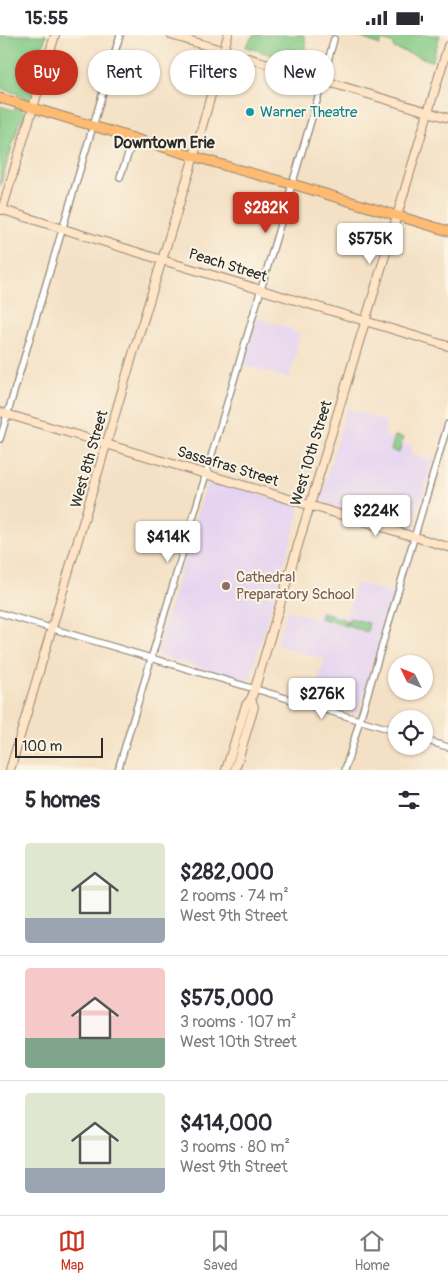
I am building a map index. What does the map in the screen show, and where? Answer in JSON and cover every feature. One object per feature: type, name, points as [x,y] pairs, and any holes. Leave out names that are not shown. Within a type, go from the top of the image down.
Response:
[{"type":"main road","points":[[0,98],[448,231]]},
{"type":"street","points":[[1,210],[55,35]]},
{"type":"street","points":[[0,439],[4,413],[120,35]]},
{"type":"street","points":[[171,35],[224,50]]},
{"type":"street","name":"West 8th Street","points":[[224,50],[228,35]]},
{"type":"street","points":[[331,50],[334,39]]},
{"type":"street","name":"West 10th Street","points":[[226,770],[246,705],[251,699],[255,688],[448,46]]},
{"type":"street","points":[[334,85],[448,118]]},
{"type":"street","name":"West 8th Street","points":[[10,770],[211,95]]},
{"type":"street","points":[[118,770],[318,95]]},
{"type":"street","points":[[120,177],[134,139]]},
{"type":"street","name":"Peach Street","points":[[1,210],[448,346]]},
{"type":"street","name":"Sassafras Street","points":[[4,413],[448,547]]},
{"type":"street","points":[[345,770],[448,424]]},
{"type":"street","points":[[0,613],[388,729]]},
{"type":"street","name":"West 10th Street","points":[[235,770],[254,707],[251,699]]},
{"type":"street","points":[[433,743],[448,747]]},
{"type":"shaded area","points":[[257,318],[293,329],[292,332],[300,334],[290,379],[243,365]]},
{"type":"shaded area","points":[[347,408],[387,422],[384,435],[412,447],[411,454],[429,460],[430,457],[434,458],[412,529],[408,530],[321,501]]},
{"type":"shaded area","name":"Cathedral Preparatory School","points":[[213,480],[297,506],[300,510],[250,678],[245,681],[159,656],[156,653],[200,506],[208,482]]},
{"type":"shaded area","points":[[356,583],[394,593],[359,709],[357,712],[352,713],[311,702],[325,659],[276,645],[287,610],[316,619],[320,609],[346,617]]},
{"type":"green space","points":[[0,35],[46,35],[42,50],[15,50],[15,93],[0,88]]},
{"type":"green space","points":[[253,35],[304,35],[306,50],[265,50],[265,53],[246,46]]},
{"type":"green space","points":[[353,35],[440,35],[432,61],[393,48],[394,44],[382,40],[380,45]]},
{"type":"green space","points":[[18,95],[32,95],[30,99]]},
{"type":"green space","points":[[0,106],[13,110],[15,108],[20,109],[26,114],[25,120],[20,120],[0,186]]},
{"type":"green space","points":[[395,436],[403,438],[399,453],[391,450]]},
{"type":"green space","points":[[322,613],[348,621],[346,626],[320,618]]},
{"type":"green space","points":[[350,618],[369,623],[367,632],[347,626]]},
{"type":"place","name":"Warner Theatre","points":[[250,112]]},
{"type":"place","name":"Cathedral Preparatory School","points":[[226,586]]},
{"type":"district","name":"Downtown Erie","points":[[164,142]]}]
